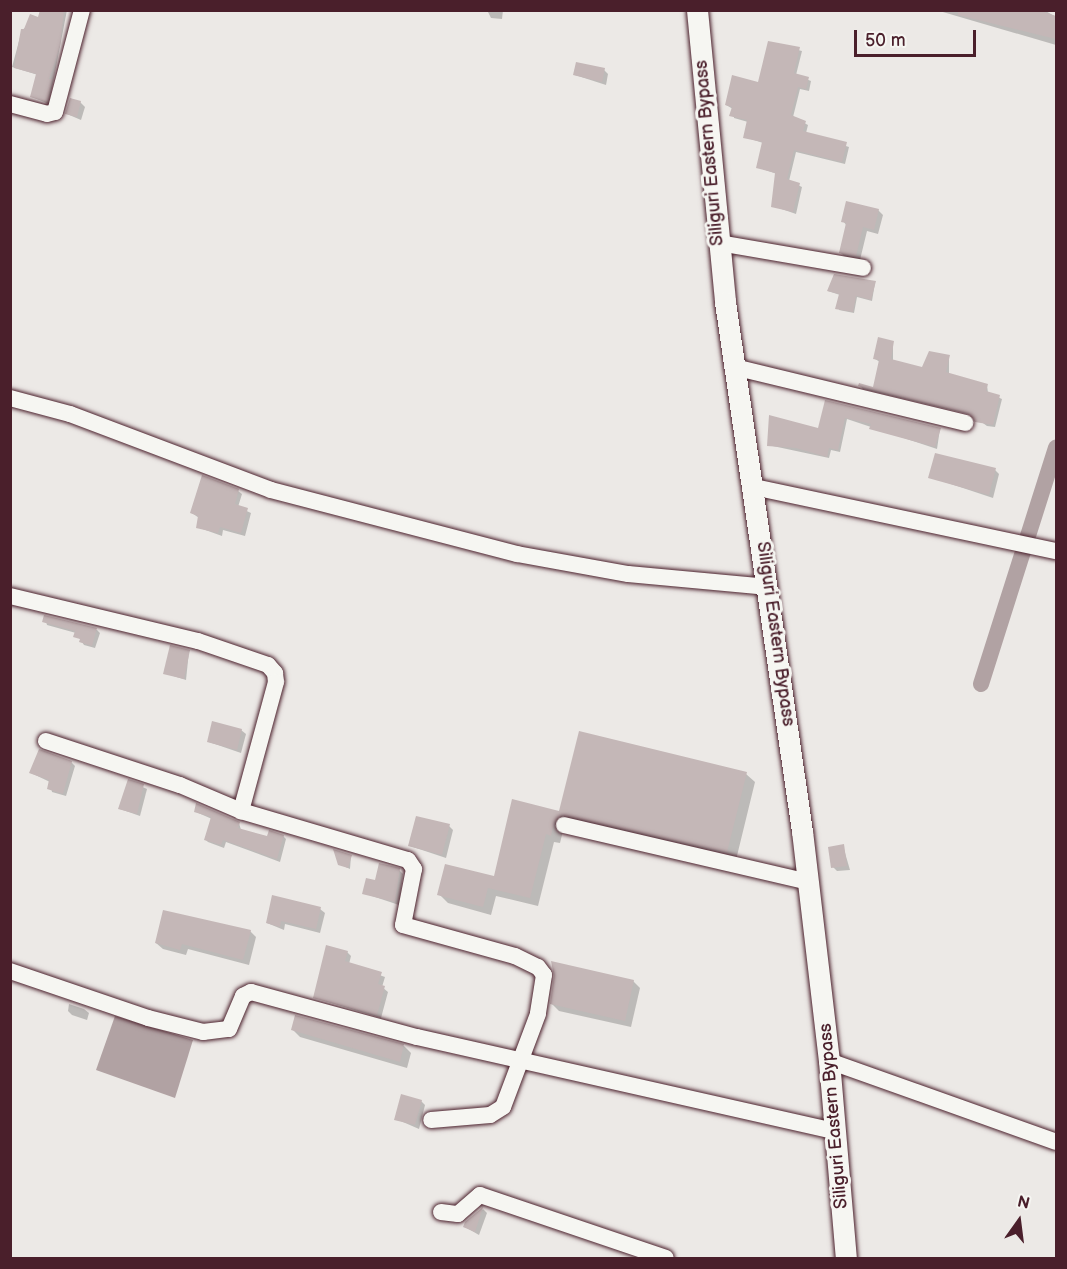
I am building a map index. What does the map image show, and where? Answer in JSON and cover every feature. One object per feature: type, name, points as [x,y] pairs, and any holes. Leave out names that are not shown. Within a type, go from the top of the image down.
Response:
[{"type":"main road","name":"Siliguri Eastern Bypass","points":[[697,10],[719,243],[734,367],[754,487],[808,882],[829,1061],[846,1258]]},
{"type":"street","points":[[10,104],[47,114],[55,112],[82,10]]},
{"type":"street","points":[[719,243],[863,268]]},
{"type":"street","points":[[734,367],[965,423]]},
{"type":"street","points":[[10,398],[70,414],[222,474],[332,508],[562,562],[628,574],[768,587]]},
{"type":"street","points":[[754,487],[1056,550]]},
{"type":"street","points":[[10,596],[198,641],[272,669],[276,682],[241,811]]},
{"type":"street","points":[[46,741],[170,781],[241,811],[408,860],[414,869],[403,925],[515,956],[538,966],[543,986],[524,1060],[507,1101],[498,1113],[431,1120]]},
{"type":"street","points":[[564,825],[808,882]]},
{"type":"street","points":[[10,971],[148,1018],[203,1032],[229,1029],[243,996],[251,993],[417,1037],[835,1131]]},
{"type":"street","points":[[829,1061],[1056,1142]]},
{"type":"street","points":[[441,1212],[458,1214],[480,1195],[666,1258]]},
{"type":"shaded area","points":[[115,1016],[193,1040],[175,1098],[96,1070]]},
{"type":"building","points":[[40,10],[64,10],[60,46],[49,79],[52,79],[47,102],[30,97],[36,74],[14,68],[21,29],[24,29],[30,14],[38,17]]},
{"type":"building","points":[[958,10],[1038,10],[1056,16],[1056,39],[958,15]]},
{"type":"building","points":[[768,41],[800,47],[794,73],[809,77],[806,89],[798,87],[791,115],[806,121],[803,131],[847,142],[842,162],[794,150],[787,179],[800,183],[793,212],[771,207],[775,173],[756,168],[762,142],[743,138],[747,120],[729,116],[732,107],[725,105],[732,75],[758,82]]},
{"type":"building","points":[[576,62],[605,68],[602,82],[573,75]]},
{"type":"building","points":[[70,98],[81,101],[77,117],[65,114]]},
{"type":"building","points":[[846,201],[879,209],[874,230],[863,227],[856,256],[839,253],[846,223],[841,222]]},
{"type":"building","points":[[834,274],[876,281],[871,300],[856,296],[853,312],[835,309],[839,294],[827,291]]},
{"type":"building","points":[[878,337],[894,341],[891,359],[922,367],[929,351],[950,355],[946,372],[988,384],[986,391],[1000,395],[993,425],[975,422],[967,413],[858,386],[859,383],[873,387],[879,360],[873,359]]},
{"type":"building","points":[[825,400],[941,428],[935,447],[869,429],[871,424],[845,418],[838,450],[829,448],[827,457],[796,448],[767,446],[769,415],[818,428]]},
{"type":"building","points":[[935,453],[996,468],[989,495],[928,478]]},
{"type":"building","points":[[202,475],[239,489],[235,504],[248,508],[241,533],[220,527],[218,533],[196,528],[198,516],[190,513]]},
{"type":"building","points":[[44,615],[97,628],[92,646],[79,642],[80,639],[73,637],[75,631],[42,622]]},
{"type":"building","points":[[170,645],[190,650],[184,679],[163,674]]},
{"type":"building","points":[[212,721],[242,729],[237,750],[207,742]]},
{"type":"building","points":[[579,731],[747,772],[727,852],[562,815],[554,822],[551,836],[546,834],[530,898],[488,888],[483,907],[437,895],[445,864],[494,876],[512,799],[559,811]]},
{"type":"building","points":[[39,749],[72,761],[63,794],[47,789],[49,780],[29,773]]},
{"type":"building","points":[[128,779],[144,784],[137,814],[118,809]]},
{"type":"building","points":[[196,803],[240,822],[238,828],[267,836],[269,830],[284,835],[277,859],[223,840],[221,845],[204,840],[211,817],[194,812]]},
{"type":"building","points":[[416,816],[450,824],[442,855],[408,846]]},
{"type":"building","points":[[844,844],[847,866],[831,868],[828,847]]},
{"type":"building","points":[[333,849],[352,855],[348,868],[338,865]]},
{"type":"building","points":[[379,863],[400,868],[395,902],[362,894],[366,878],[375,880]]},
{"type":"building","points":[[272,895],[321,907],[316,929],[281,921],[280,927],[266,923]]},
{"type":"building","points":[[163,910],[251,930],[243,960],[182,944],[180,950],[155,943]]},
{"type":"building","points":[[326,945],[348,951],[345,961],[382,972],[378,984],[385,986],[377,1015],[313,998]]},
{"type":"building","points":[[551,961],[634,980],[625,1021],[550,1004],[554,976]]},
{"type":"building","points":[[295,1015],[404,1044],[400,1062],[291,1030]]},
{"type":"building","points":[[401,1094],[422,1100],[415,1125],[394,1120]]},
{"type":"building","points":[[483,1207],[475,1232],[463,1227],[465,1222]]},
{"type":"waterway","points":[[981,684],[1056,448]]}]
